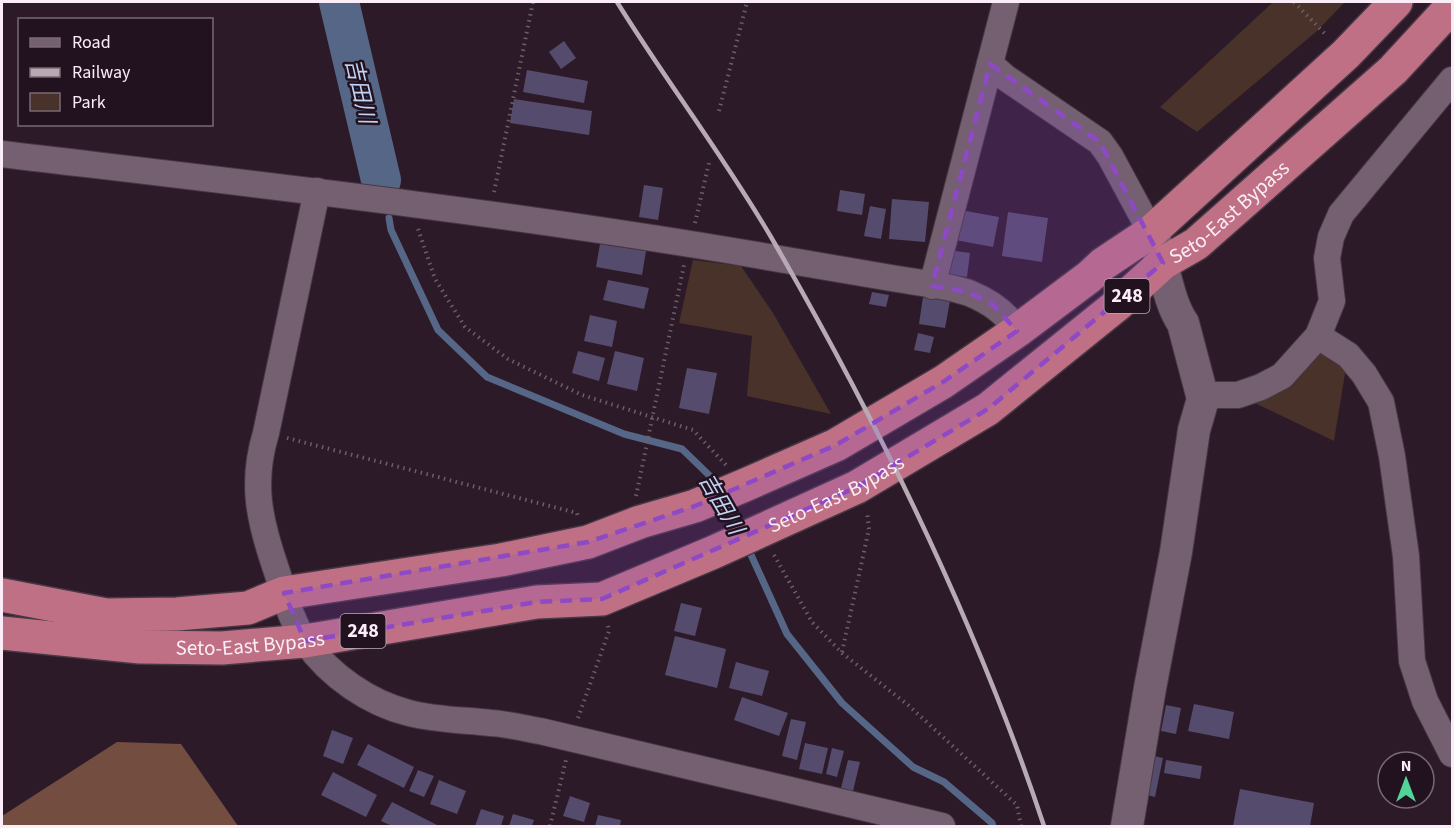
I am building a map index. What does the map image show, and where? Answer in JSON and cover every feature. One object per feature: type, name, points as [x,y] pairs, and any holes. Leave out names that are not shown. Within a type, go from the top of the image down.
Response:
[{"type":"highway","name":"Seto-East Bypass","points":[[2,595],[106,615],[177,614],[248,608],[284,593],[501,560],[588,542],[640,522],[695,506],[745,485],[836,445],[943,382],[1017,331],[1103,264],[1151,232],[1346,54],[1396,2]]},
{"type":"highway","name":"Seto-East Bypass","points":[[2,633],[140,647],[222,648],[305,641],[537,602],[602,599],[714,552],[857,487],[988,409],[1117,305],[1163,263],[1196,244],[1393,70],[1452,6]]},
{"type":"street","points":[[932,286],[1005,2]]},
{"type":"street","points":[[990,64],[1006,78],[1100,142],[1110,156],[1151,232],[1163,263],[1176,314],[1183,324],[1203,399],[1194,430],[1176,552],[1127,826]]},
{"type":"street","points":[[1203,399],[1216,395],[1238,395],[1282,376],[1318,336],[1332,301],[1327,258],[1331,237],[1341,214],[1452,80]]},
{"type":"street","points":[[2,154],[317,191],[489,216],[546,221],[967,292],[992,304],[1010,319],[1017,331]]},
{"type":"street","points":[[317,191],[260,453],[257,499],[265,536],[284,593],[305,641],[331,670],[357,691],[382,704],[409,713],[493,723],[571,738],[942,826]]},
{"type":"street","points":[[1318,336],[1348,355],[1364,374],[1381,402],[1392,456],[1406,556],[1412,661],[1425,701],[1452,754]]},
{"type":"path","points":[[489,216],[532,2]]},
{"type":"path","points":[[719,111],[747,2]]},
{"type":"path","points":[[1294,2],[1346,54]]},
{"type":"path","points":[[640,522],[633,508],[709,163]]},
{"type":"path","points":[[408,205],[435,279],[465,327],[508,359],[582,395],[693,430],[745,485]]},
{"type":"path","points":[[266,433],[577,513],[588,542]]},
{"type":"path","points":[[842,653],[869,529],[867,513],[857,487]]},
{"type":"path","points":[[760,531],[812,622],[842,653],[908,705],[1017,805],[1021,826]]},
{"type":"path","points":[[550,826],[571,738],[609,631],[602,599]]},
{"type":"highlighted area","points":[[990,64],[1100,142],[1163,263],[988,409],[857,487],[602,599],[537,602],[305,641],[284,593],[588,542],[695,506],[836,445],[943,382],[1017,331],[992,304],[967,292],[932,286]]},
{"type":"green space","points":[[1273,2],[1345,2],[1317,31],[1197,132],[1160,107]]},
{"type":"green space","points":[[693,260],[741,266],[773,313],[831,414],[747,396],[752,336],[679,323]]},
{"type":"green space","points":[[1318,336],[1348,355],[1334,441],[1238,395]]},
{"type":"shaded area","points":[[117,742],[181,744],[238,826],[2,826],[2,816]]},
{"type":"building","points":[[564,41],[576,58],[561,69],[549,52]]},
{"type":"building","points":[[527,70],[588,81],[584,103],[523,92]]},
{"type":"building","points":[[514,99],[592,111],[589,135],[510,123]]},
{"type":"building","points":[[644,185],[663,188],[658,220],[639,217]]},
{"type":"building","points":[[840,190],[865,194],[862,215],[837,211]]},
{"type":"building","points":[[892,199],[929,202],[925,242],[889,239]]},
{"type":"building","points":[[870,206],[886,209],[881,239],[864,236]]},
{"type":"building","points":[[955,209],[999,217],[993,247],[950,239]]},
{"type":"building","points":[[1008,212],[1048,218],[1042,262],[1002,256]]},
{"type":"building","points":[[600,244],[646,251],[642,275],[596,267]]},
{"type":"building","points":[[948,250],[970,253],[967,277],[945,274]]},
{"type":"building","points":[[608,280],[649,288],[644,309],[603,300]]},
{"type":"building","points":[[872,292],[889,295],[886,307],[869,304]]},
{"type":"building","points":[[923,297],[950,301],[945,328],[919,324]]},
{"type":"building","points":[[590,315],[617,321],[612,347],[584,341]]},
{"type":"building","points":[[918,333],[934,337],[930,353],[914,350]]},
{"type":"building","points":[[578,351],[605,358],[599,381],[572,373]]},
{"type":"building","points":[[615,351],[644,358],[637,391],[607,384]]},
{"type":"building","points":[[687,368],[717,373],[709,414],[679,408]]},
{"type":"building","points":[[681,603],[702,608],[695,636],[674,631]]},
{"type":"building","points":[[675,636],[726,649],[717,688],[665,675]]},
{"type":"building","points":[[736,662],[769,671],[762,696],[729,688]]},
{"type":"building","points":[[742,697],[788,713],[779,736],[734,720]]},
{"type":"building","points":[[1194,704],[1234,712],[1229,739],[1188,731]]},
{"type":"building","points":[[1166,705],[1181,708],[1176,734],[1161,731]]},
{"type":"building","points":[[791,719],[806,722],[797,760],[782,756]]},
{"type":"building","points":[[332,730],[353,738],[343,764],[323,756]]},
{"type":"building","points":[[805,743],[828,748],[822,774],[799,769]]},
{"type":"building","points":[[368,744],[414,767],[404,788],[357,765]]},
{"type":"building","points":[[832,748],[844,751],[837,777],[826,774]]},
{"type":"building","points":[[1154,756],[1163,758],[1155,797],[1147,795]]},
{"type":"building","points":[[848,760],[860,762],[853,791],[841,788]]},
{"type":"building","points":[[1166,760],[1202,766],[1200,779],[1164,773]]},
{"type":"building","points":[[418,770],[434,776],[424,797],[409,791]]},
{"type":"building","points":[[333,772],[377,795],[366,817],[321,795]]},
{"type":"building","points":[[439,780],[466,791],[457,814],[430,804]]},
{"type":"building","points":[[1240,789],[1314,803],[1310,826],[1233,826]]},
{"type":"building","points":[[570,796],[590,803],[584,822],[563,816]]},
{"type":"building","points":[[392,802],[439,826],[392,826],[381,821]]},
{"type":"building","points":[[481,809],[504,816],[501,826],[475,826]]},
{"type":"building","points":[[513,814],[534,820],[532,826],[509,826]]},
{"type":"building","points":[[598,815],[621,820],[620,826],[595,826]]},
{"type":"waterway","name":"吉田川","points":[[339,2],[381,180]]},
{"type":"waterway","name":"吉田川","points":[[389,218],[391,230],[438,330],[487,377],[624,434],[682,449],[712,478],[717,488]]},
{"type":"waterway","name":"吉田川","points":[[725,503],[740,531]]},
{"type":"waterway","name":"吉田川","points":[[747,546],[787,634],[842,703],[913,767],[944,782],[993,826]]},
{"type":"railway","points":[[617,2],[753,207],[850,379],[887,451],[956,599],[988,674],[1044,826]]}]
